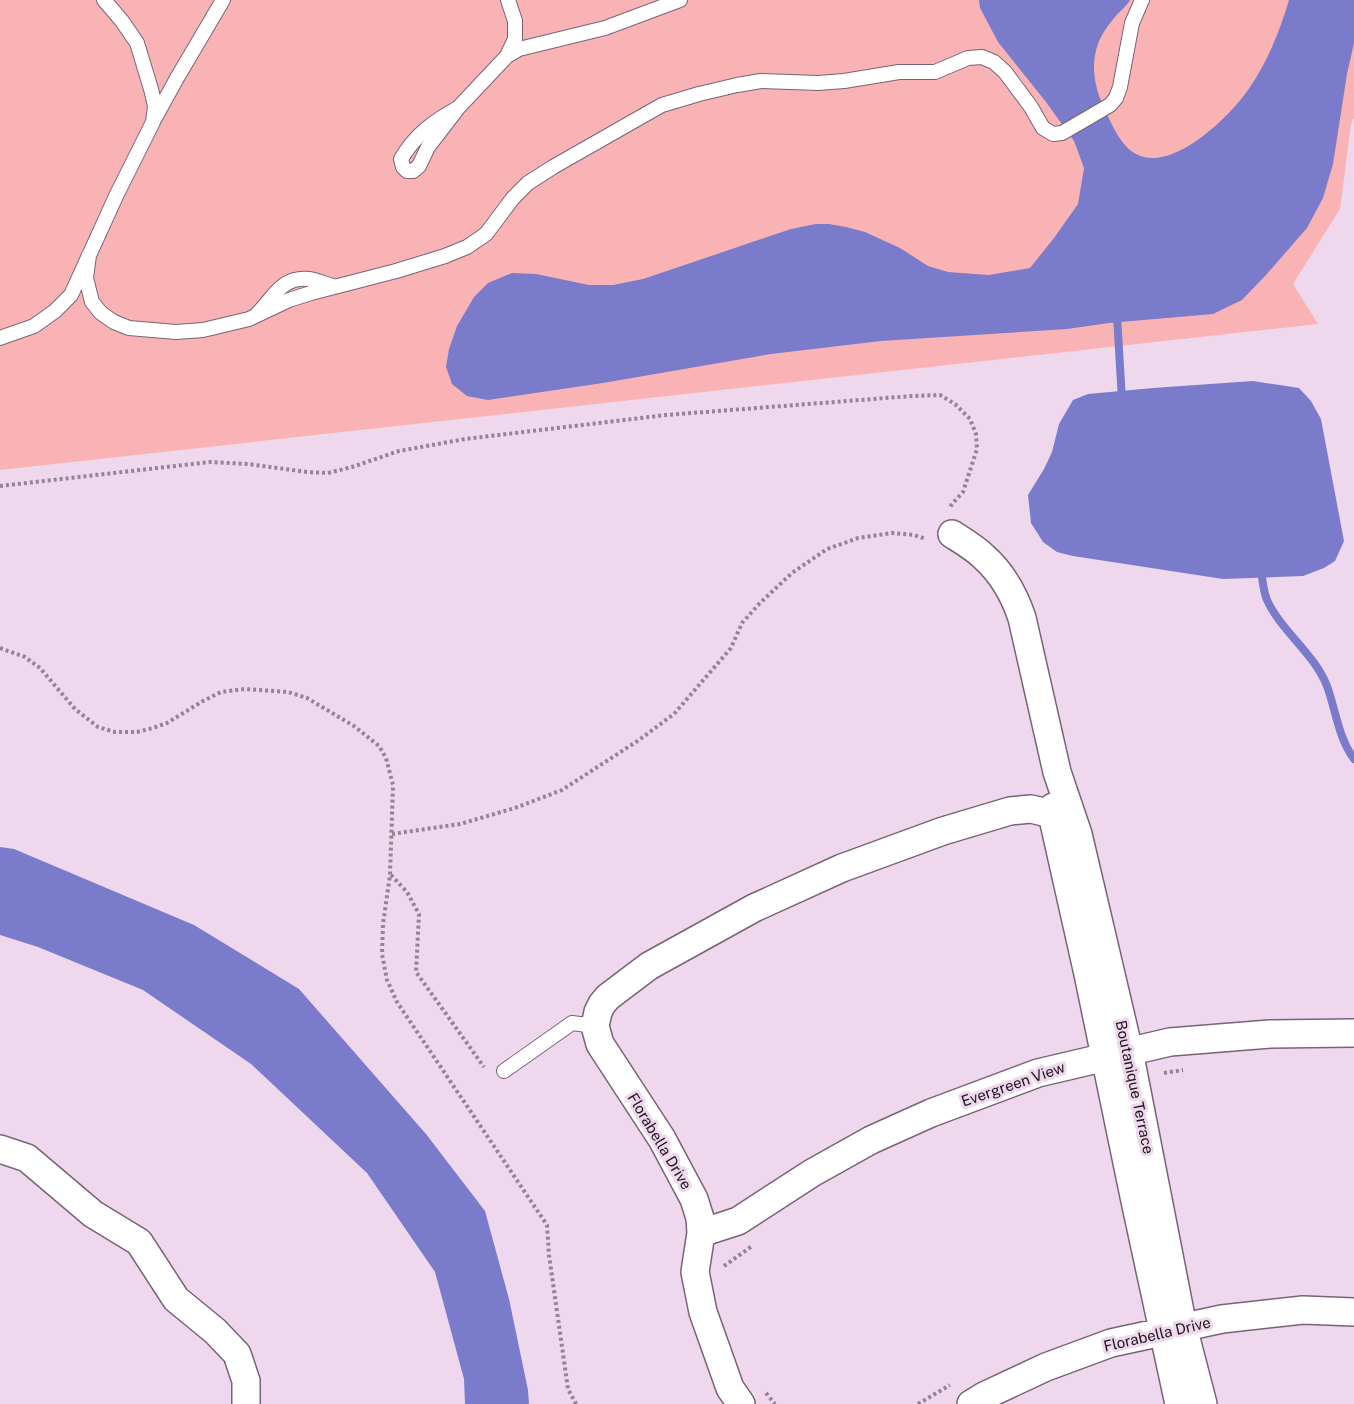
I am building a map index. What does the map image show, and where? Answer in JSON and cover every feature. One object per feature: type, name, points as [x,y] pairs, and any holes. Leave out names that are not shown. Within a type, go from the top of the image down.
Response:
[{"type":"street","name":"Boutanique Terrace","points":[[944,530],[983,556],[1005,580],[1022,618],[1058,772],[1078,834],[1117,1054],[1135,1201],[1174,1329],[1203,1404]]},
{"type":"street","name":"Boutanique Terrace","points":[[1058,772],[1052,814],[1117,1054]]},
{"type":"street","points":[[596,1023],[602,1004],[608,997],[649,966],[753,908],[842,868],[943,831],[1010,811],[1031,809],[1052,814],[1078,834]]},
{"type":"street","name":"Florabella Drive","points":[[596,1023],[597,1036],[605,1052],[662,1139],[694,1199],[700,1218],[701,1233],[695,1272],[703,1312],[730,1388],[752,1397]]},
{"type":"street","name":"Evergreen View","points":[[701,1233],[738,1221],[812,1173],[871,1140],[931,1113],[1038,1073],[1170,1042],[1270,1034],[1354,1033]]},
{"type":"street","points":[[0,1149],[27,1158],[93,1214],[139,1242],[176,1299],[215,1331],[237,1354],[246,1381],[246,1404]]},
{"type":"street","name":"Florabella Drive","points":[[971,1404],[1036,1371],[1111,1342],[1222,1319],[1303,1310],[1354,1312]]},
{"type":"street","name":"Boutanique Terrace","points":[[1174,1329],[1179,1404]]},
{"type":"lane","points":[[104,0],[122,21],[137,44],[155,106],[152,124]]},
{"type":"lane","points":[[0,338],[34,326],[55,311],[71,295],[152,124],[223,0]]},
{"type":"lane","points":[[458,108],[435,122],[414,139],[401,159],[407,171],[413,171],[419,166],[428,147],[458,108],[507,56],[515,39],[515,21],[508,0]]},
{"type":"lane","points":[[507,56],[519,50],[605,28],[680,0]]},
{"type":"lane","points":[[89,255],[86,278],[92,302],[101,313],[114,322],[129,328],[176,332],[203,330],[255,316],[290,300],[396,271],[467,247],[486,234],[513,198],[528,183],[554,167],[662,105],[737,84],[761,81],[844,81],[899,72],[935,72],[968,58],[982,57],[994,62],[1005,72],[1031,107],[1043,128],[1053,134],[1062,133],[1110,105],[1116,98],[1132,23],[1142,0]]},
{"type":"lane","points":[[504,1071],[572,1023],[596,1023]]},
{"type":"path","points":[[0,486],[210,462],[328,473],[352,468],[399,451],[465,438],[666,415],[912,396],[940,395],[955,404],[970,419],[976,434],[977,449],[963,492],[952,504],[944,530],[914,535],[892,533],[858,538],[827,549],[792,573],[759,604],[742,623],[731,648],[674,714],[562,790],[515,808],[460,824],[392,834]]},
{"type":"path","points":[[0,648],[25,657],[40,668],[75,709],[98,727],[115,732],[138,732],[167,723],[221,692],[245,689],[288,692],[307,698],[354,726],[379,746],[386,758],[393,785],[390,875],[383,924],[382,954],[387,980],[397,1002],[547,1225],[549,1255],[568,1389],[576,1404]]},
{"type":"path","points":[[390,875],[407,892],[419,914],[416,972],[489,1074]]},
{"type":"path","points":[[719,1270],[754,1244]]},
{"type":"path","points":[[918,1404],[954,1383]]},
{"type":"path","points":[[752,1397],[775,1404]]},
{"type":"shaded area","points":[[0,0],[1354,0],[1354,118],[1351,124],[1340,209],[1293,284],[1318,324],[0,470]]},
{"type":"water","points":[[979,0],[1130,0],[1110,23],[1099,41],[1094,61],[1096,86],[1121,141],[1136,154],[1150,158],[1166,156],[1183,149],[1216,126],[1230,112],[1256,77],[1268,56],[1289,0],[1354,0],[1354,43],[1333,164],[1323,198],[1307,228],[1242,300],[1213,314],[1067,329],[881,341],[771,354],[488,400],[467,396],[452,384],[446,367],[457,326],[474,297],[488,283],[512,273],[536,274],[589,285],[613,285],[643,279],[791,229],[816,224],[829,224],[865,232],[900,248],[928,266],[948,272],[989,275],[1030,268],[1078,204],[1084,168],[1074,141],[998,42],[980,8]]},
{"type":"water","points":[[1253,381],[1299,388],[1311,401],[1321,419],[1344,541],[1335,561],[1303,576],[1223,579],[1073,556],[1057,552],[1043,542],[1031,523],[1028,495],[1044,469],[1052,452],[1059,424],[1073,400],[1088,394]]},
{"type":"water","points":[[0,847],[14,849],[194,925],[299,989],[426,1134],[485,1211],[509,1299],[529,1404],[465,1404],[464,1379],[435,1272],[367,1173],[251,1064],[143,990],[38,947],[0,935]]},
{"type":"waterway","points":[[1117,316],[1122,400]]},
{"type":"waterway","points":[[1262,577],[1266,597],[1273,611],[1321,674],[1327,686],[1341,733],[1354,759]]}]
